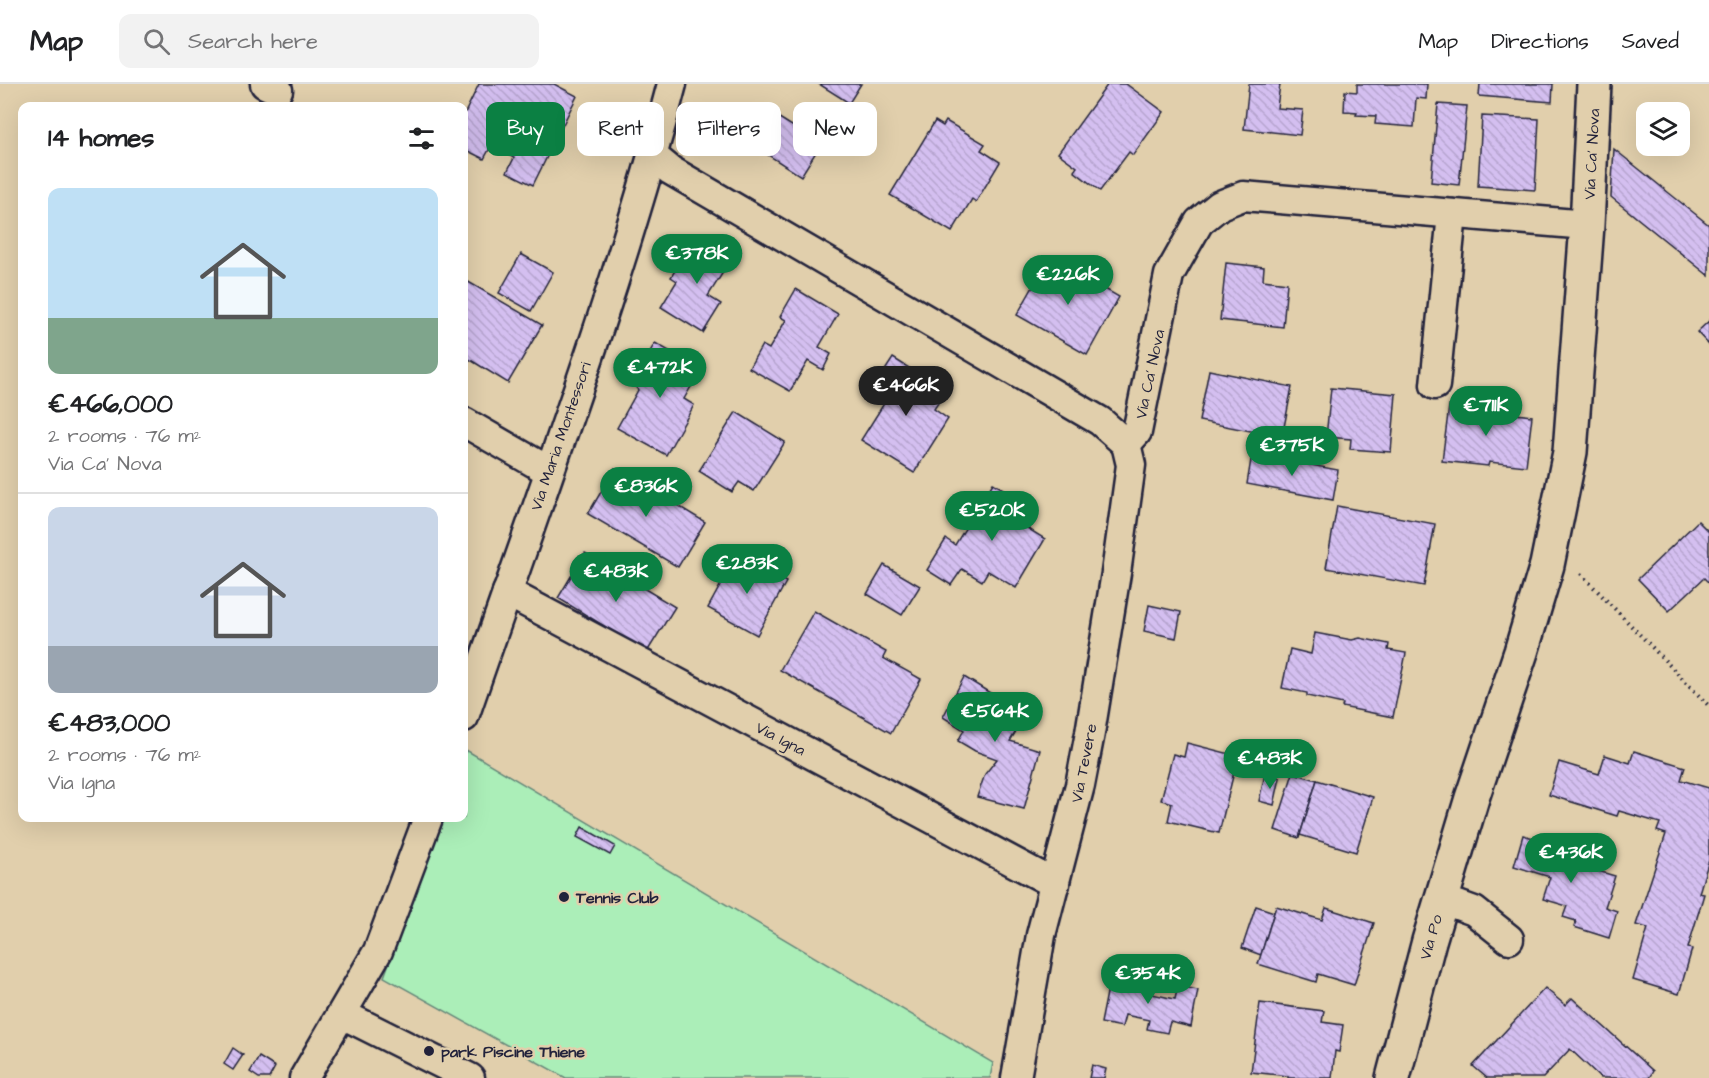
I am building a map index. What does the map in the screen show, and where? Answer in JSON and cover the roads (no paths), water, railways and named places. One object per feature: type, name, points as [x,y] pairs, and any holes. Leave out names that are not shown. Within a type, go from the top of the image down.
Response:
[{"type":"street","name":"Via Maria Montessori","points":[[664,114],[672,84]]},
{"type":"street","name":"Via Ca' Nova","points":[[1547,565],[1570,452],[1587,225],[1594,84]]},
{"type":"street","name":"Via Maria Montessori","points":[[468,705],[549,471],[653,156]]},
{"type":"street","name":"Via Ca' Nova","points":[[653,156],[670,170],[1100,421],[1126,444],[1137,432],[1169,276],[1199,222],[1220,205],[1244,196],[1587,225]]},
{"type":"street","points":[[1435,385],[1452,214]]},
{"type":"street","points":[[468,424],[549,471]]},
{"type":"street","name":"Via Tevere","points":[[1016,1078],[1041,935],[1080,785],[1114,585],[1131,465],[1126,444]]},
{"type":"street","name":"Via Po","points":[[1393,1078],[1441,900],[1547,565]]},
{"type":"street","name":"Via Igna","points":[[507,592],[1055,884]]},
{"type":"street","points":[[304,1078],[378,951],[426,822]]},
{"type":"street","points":[[1441,900],[1473,911],[1509,939]]},
{"type":"street","points":[[342,1014],[470,1078]]},
{"type":"place","name":"Tennis Club","points":[[564,897]]},
{"type":"place","name":"park Piscine Thiene","points":[[429,1051]]}]
